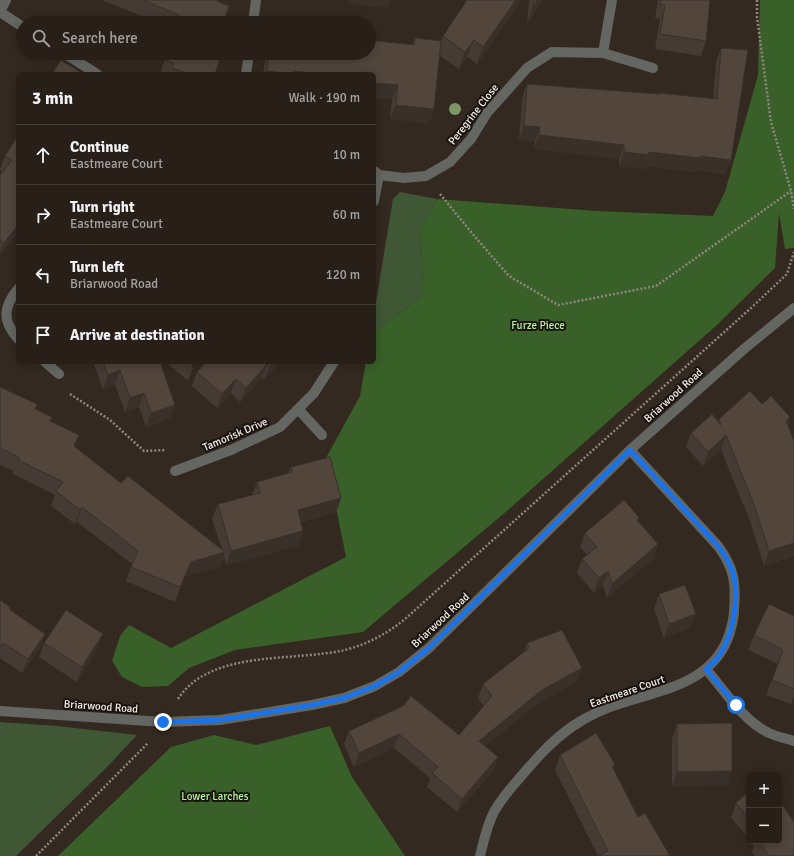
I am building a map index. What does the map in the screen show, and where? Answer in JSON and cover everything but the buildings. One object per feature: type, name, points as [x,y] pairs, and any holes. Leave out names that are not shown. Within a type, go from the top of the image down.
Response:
[{"type":"street","points":[[6,0],[0,12],[16,22]]},
{"type":"street","points":[[254,16],[256,0]]},
{"type":"street","points":[[603,53],[612,0]]},
{"type":"street","name":"Peregrine Close","points":[[377,173],[404,178],[426,176],[450,162],[471,139],[487,113],[527,68],[552,52],[603,53],[653,68]]},
{"type":"street","points":[[75,60],[94,72]]},
{"type":"street","points":[[246,72],[248,60]]},
{"type":"street","points":[[16,292],[6,307],[7,324],[16,336]]},
{"type":"street","name":"Briarwood Road","points":[[0,711],[163,722],[220,720],[312,705],[344,698],[375,686],[399,672],[429,648],[630,450],[744,349],[794,308]]},
{"type":"street","points":[[47,364],[59,374]]},
{"type":"street","name":"Tamorisk Drive","points":[[175,471],[231,450],[280,427],[314,392],[333,364]]},
{"type":"street","points":[[298,409],[322,435]]},
{"type":"street","name":"Eastmeare Court","points":[[480,856],[485,834],[495,810],[531,764],[559,737],[574,725],[596,713],[621,703],[684,683],[706,669],[718,657],[727,641],[734,618],[736,591],[733,573],[727,559],[718,546],[630,450]]},
{"type":"street","points":[[706,669],[736,705],[755,724],[776,736],[794,741]]},
{"type":"path","points":[[757,0],[757,17],[771,122],[791,191],[794,209]]},
{"type":"path","points":[[426,176],[509,276],[558,305],[656,286],[791,191]]},
{"type":"path","points":[[36,856],[146,746],[179,696],[192,682],[211,671],[246,662],[328,654],[347,650],[388,633],[751,308],[787,274],[794,252]]},
{"type":"path","points":[[59,374],[62,388],[110,420],[144,451],[165,450],[175,471]]},
{"type":"green space","name":"Furze Piece","points":[[760,0],[794,0],[794,248],[785,249],[779,213],[775,268],[718,324],[508,510],[363,632],[235,650],[189,668],[168,686],[142,687],[122,677],[112,661],[120,636],[129,625],[171,648],[346,557],[326,458],[360,396],[366,364],[376,364],[376,330],[422,296],[423,268],[420,230],[437,199],[597,211],[713,216],[725,192],[758,75]]},
{"type":"green space","points":[[400,192],[437,199],[420,230],[423,268],[422,296],[376,330],[376,302],[393,199]]},
{"type":"green space","points":[[0,722],[57,726],[137,735],[109,765],[16,856],[0,856]]},
{"type":"green space","name":"Lower Larches","points":[[330,726],[352,777],[405,856],[58,856],[171,747],[214,735],[256,745]]},
{"type":"route","points":[[163,722],[220,720],[312,705],[344,698],[375,686],[399,672],[429,648],[630,450],[718,546],[727,559],[733,573],[736,591],[734,618],[727,641],[718,657],[706,669],[736,705]]}]
